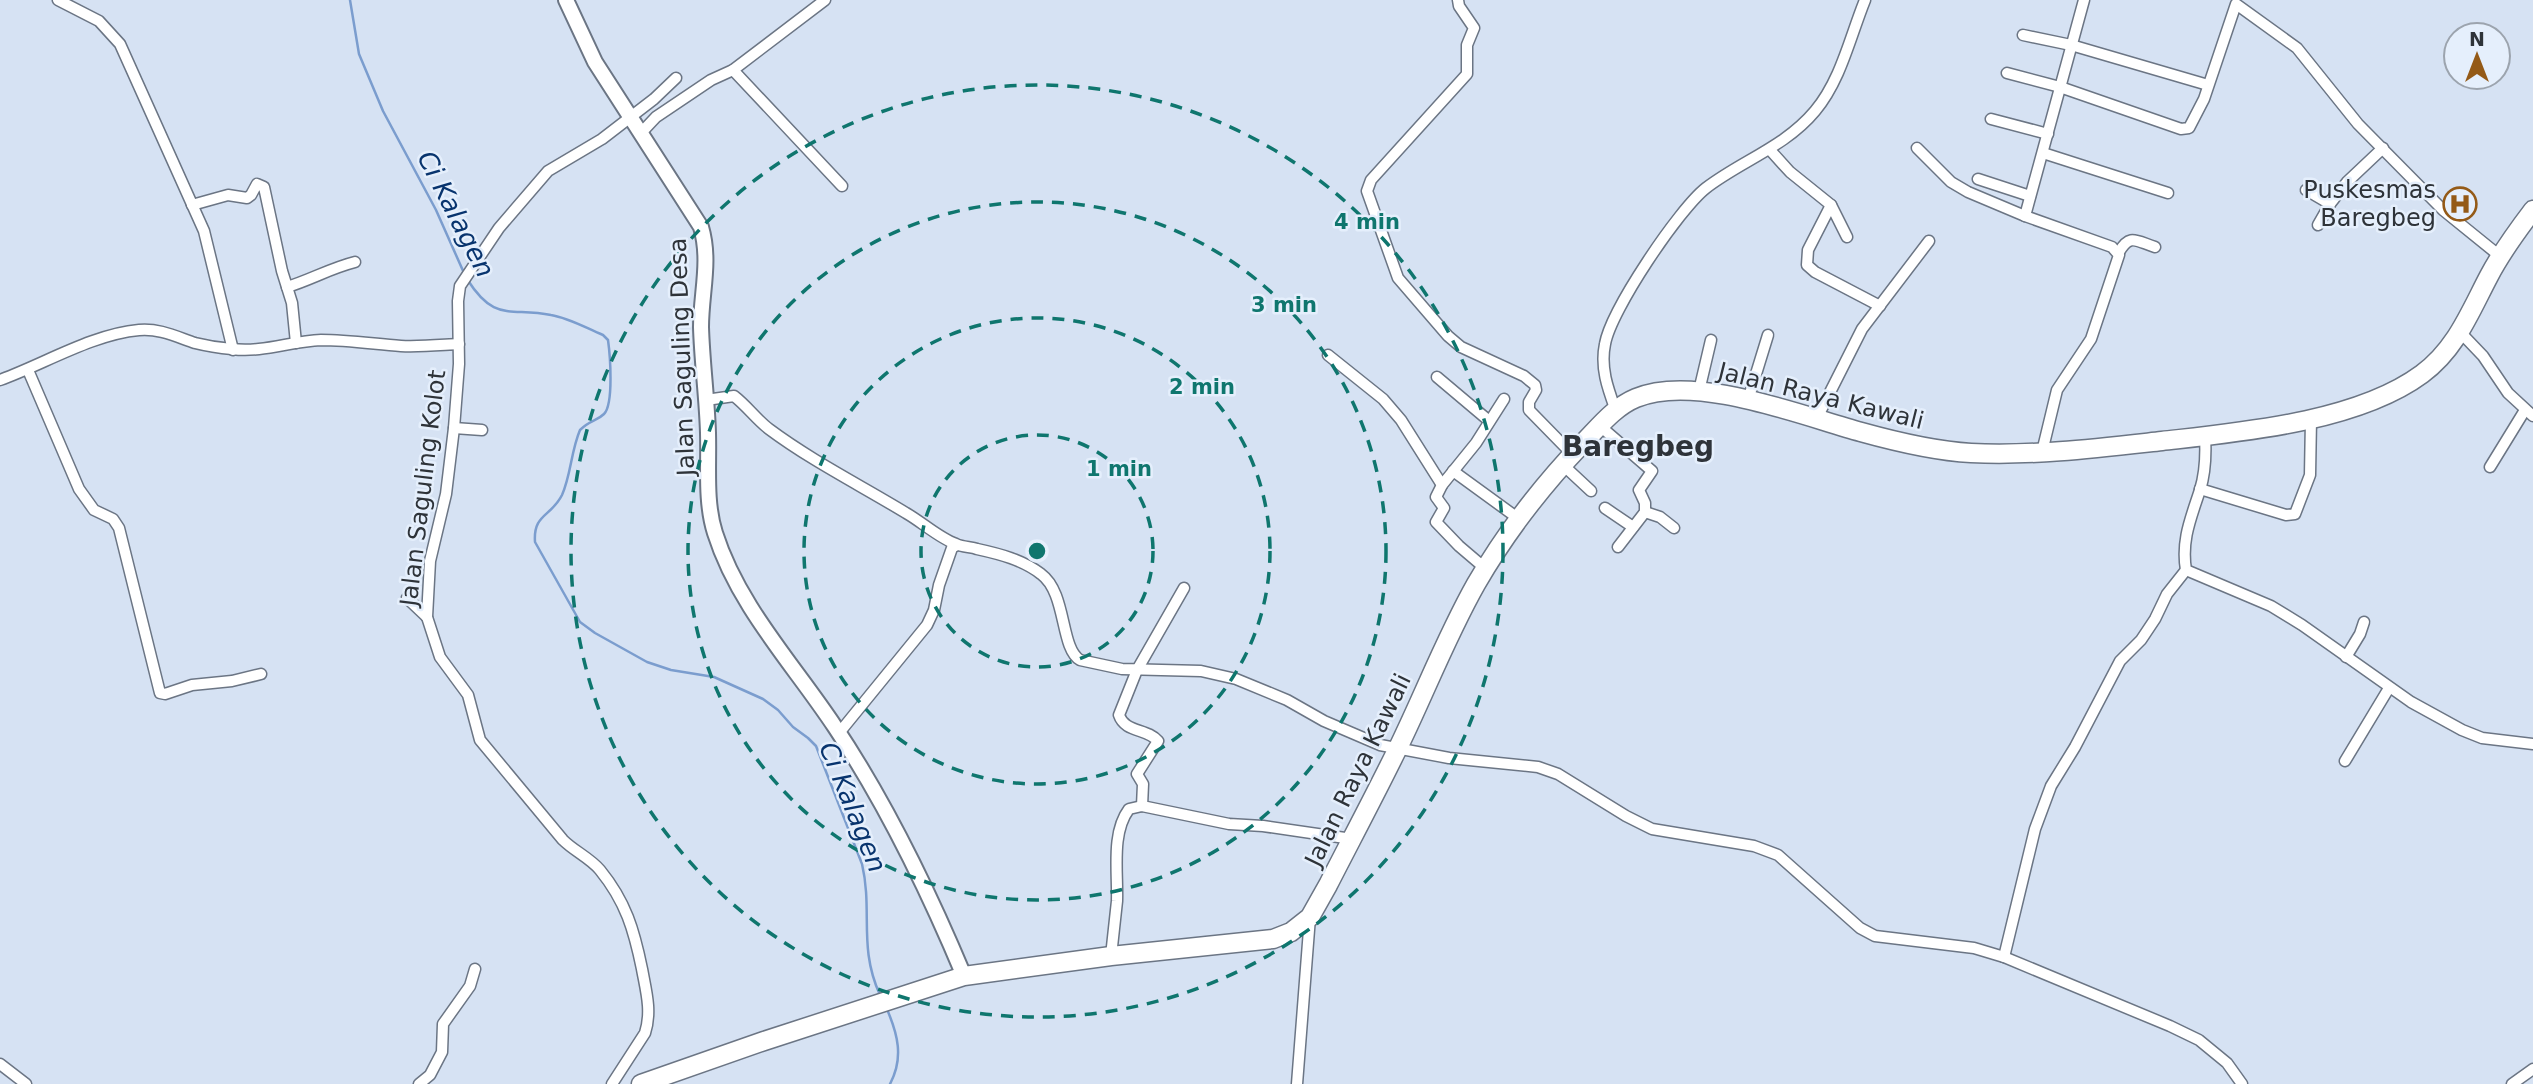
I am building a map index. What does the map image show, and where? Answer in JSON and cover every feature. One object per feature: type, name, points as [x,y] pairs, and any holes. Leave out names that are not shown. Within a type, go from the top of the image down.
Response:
[{"type":"highway","name":"Jalan Raya Kawali","points":[[640,1084],[964,976],[1111,956],[1273,939],[1290,932],[1310,917],[1352,839],[1476,584],[1518,519],[1567,459],[1616,411],[1635,398],[1667,390],[1699,391],[1748,400],[1905,444],[1967,453],[2042,452],[2205,436],[2311,419],[2379,399],[2421,375],[2440,359],[2460,333],[2501,257],[2533,211]]},
{"type":"street","points":[[58,0],[99,22],[120,44],[204,231],[233,350]]},
{"type":"street","name":"Jalan Saguling Desa","points":[[565,0],[595,62],[701,227],[706,244],[701,327],[709,497],[714,531],[726,562],[781,651],[839,733],[884,809],[928,892],[964,976]]},
{"type":"street","points":[[640,134],[656,117],[678,101],[733,70],[825,0]]},
{"type":"street","points":[[1458,0],[1459,6],[1474,28],[1467,46],[1467,74],[1371,180],[1367,191],[1398,278],[1448,336],[1461,347],[1529,379],[1536,390],[1528,407],[1591,491]]},
{"type":"street","points":[[1616,411],[1606,383],[1603,362],[1605,342],[1616,314],[1678,215],[1692,200],[1743,163],[1770,150],[1813,113],[1828,93],[1842,64],[1865,0]]},
{"type":"street","points":[[2025,216],[2084,0]]},
{"type":"street","points":[[2007,73],[2186,130],[2193,124],[2236,4],[2297,48],[2358,124],[2443,210],[2501,257]]},
{"type":"street","points":[[2024,35],[2071,45],[2208,85]]},
{"type":"street","points":[[733,70],[842,186]]},
{"type":"street","name":"Jalan Saguling Kolot","points":[[612,1084],[648,1024],[647,991],[637,939],[616,892],[599,868],[575,852],[480,740],[468,695],[440,657],[427,617],[430,561],[446,494],[454,428],[459,344],[458,301],[463,282],[499,228],[548,171],[631,118],[676,78]]},
{"type":"street","points":[[1991,118],[2048,134]]},
{"type":"street","points":[[1917,148],[1951,182],[1979,197],[2119,252]]},
{"type":"street","points":[[2318,225],[2347,182],[2383,148]]},
{"type":"street","points":[[1770,150],[1790,172],[1831,205],[1847,237]]},
{"type":"street","points":[[2043,153],[2168,192]]},
{"type":"street","points":[[1978,178],[2030,196]]},
{"type":"street","points":[[192,205],[228,195],[247,198],[257,184],[262,185],[296,319],[296,343]]},
{"type":"street","points":[[2306,190],[2330,204]]},
{"type":"street","points":[[1831,205],[1808,250],[1807,265],[1815,272],[1880,306]]},
{"type":"street","points":[[2042,452],[2057,390],[2091,339],[2125,241],[2130,239],[2155,247]]},
{"type":"street","points":[[1816,420],[1853,345],[1930,241]]},
{"type":"street","points":[[287,287],[355,262]]},
{"type":"street","points":[[0,380],[96,340],[116,333],[142,330],[168,332],[197,343],[233,350],[346,340],[402,346],[459,344]]},
{"type":"street","points":[[2460,333],[2483,356],[2508,393],[2529,413],[2490,467]]},
{"type":"street","points":[[1748,400],[1768,335]]},
{"type":"street","points":[[1699,391],[1711,340]]},
{"type":"street","points":[[1328,355],[1383,399],[1401,420],[1442,485]]},
{"type":"street","points":[[29,370],[79,489],[94,510],[113,519],[119,528],[160,693],[261,674]]},
{"type":"street","points":[[1437,377],[1489,420]]},
{"type":"street","points":[[706,400],[736,396],[753,416],[769,429],[850,482],[957,545],[1004,556],[1033,568],[1045,577],[1056,596],[1075,657],[1122,668],[1201,671],[1236,679],[1287,700],[1324,722],[1366,740],[1397,749],[1538,767],[1558,774],[1652,829],[1754,846],[1777,855],[1860,928],[1875,936],[1973,948],[2004,957],[2170,1026],[2199,1040],[2227,1063],[2242,1084]]},
{"type":"street","points":[[1486,569],[1436,522],[1444,509],[1436,500],[1442,485],[1476,443],[1504,399]]},
{"type":"street","points":[[2200,489],[2286,514],[2295,514],[2310,475],[2311,419]]},
{"type":"street","points":[[1600,426],[1650,468],[1650,475],[1640,490],[1645,512],[1618,547]]},
{"type":"street","points":[[454,428],[482,430]]},
{"type":"street","points":[[2004,957],[2035,829],[2051,786],[2082,735],[2120,661],[2141,640],[2167,594],[2186,570],[2188,519],[2200,489],[2206,448],[2205,436]]},
{"type":"street","points":[[1453,471],[1518,519]]},
{"type":"street","points":[[1605,508],[1633,527]]},
{"type":"street","points":[[1645,512],[1660,517],[1674,528]]},
{"type":"street","points":[[839,733],[927,625],[952,548],[957,545]]},
{"type":"street","points":[[2186,570],[2271,606],[2389,688],[2452,725],[2473,735],[2533,744]]},
{"type":"street","points":[[1142,806],[1143,784],[1137,774],[1158,741],[1154,736],[1126,726],[1119,716],[1137,670],[1184,588]]},
{"type":"street","points":[[407,598],[427,617]]},
{"type":"street","points":[[2346,657],[2364,622]]},
{"type":"street","points":[[2345,761],[2389,688]]},
{"type":"street","points":[[1111,956],[1121,829],[1129,809],[1142,806],[1218,822],[1352,839]]},
{"type":"street","points":[[1297,1084],[1310,917]]},
{"type":"street","points":[[419,1084],[429,1075],[442,1052],[443,1024],[470,986],[475,969]]},
{"type":"street","points":[[0,1064],[26,1084]]},
{"type":"street","points":[[2512,1084],[2533,1069]]},
{"type":"waterway","name":"Ci Kalagen","points":[[350,0],[359,54],[383,111],[436,210],[464,273]]},
{"type":"waterway","name":"Ci Kalagen","points":[[467,279],[477,293],[495,308],[558,316],[603,335],[608,340],[610,379],[607,409],[604,414],[580,430],[562,495],[537,526],[535,542],[580,622],[595,633],[647,662],[671,670],[714,677],[763,699],[816,746],[862,864],[869,961],[880,995]]},
{"type":"waterway","name":"Ci Kalagen","points":[[886,1007],[898,1046],[897,1065],[890,1084]]},
{"type":"place","name":"Puskesmas Baregbeg","points":[[2460,204]]},
{"type":"district","name":"Baregbeg","points":[[1638,446]]}]
